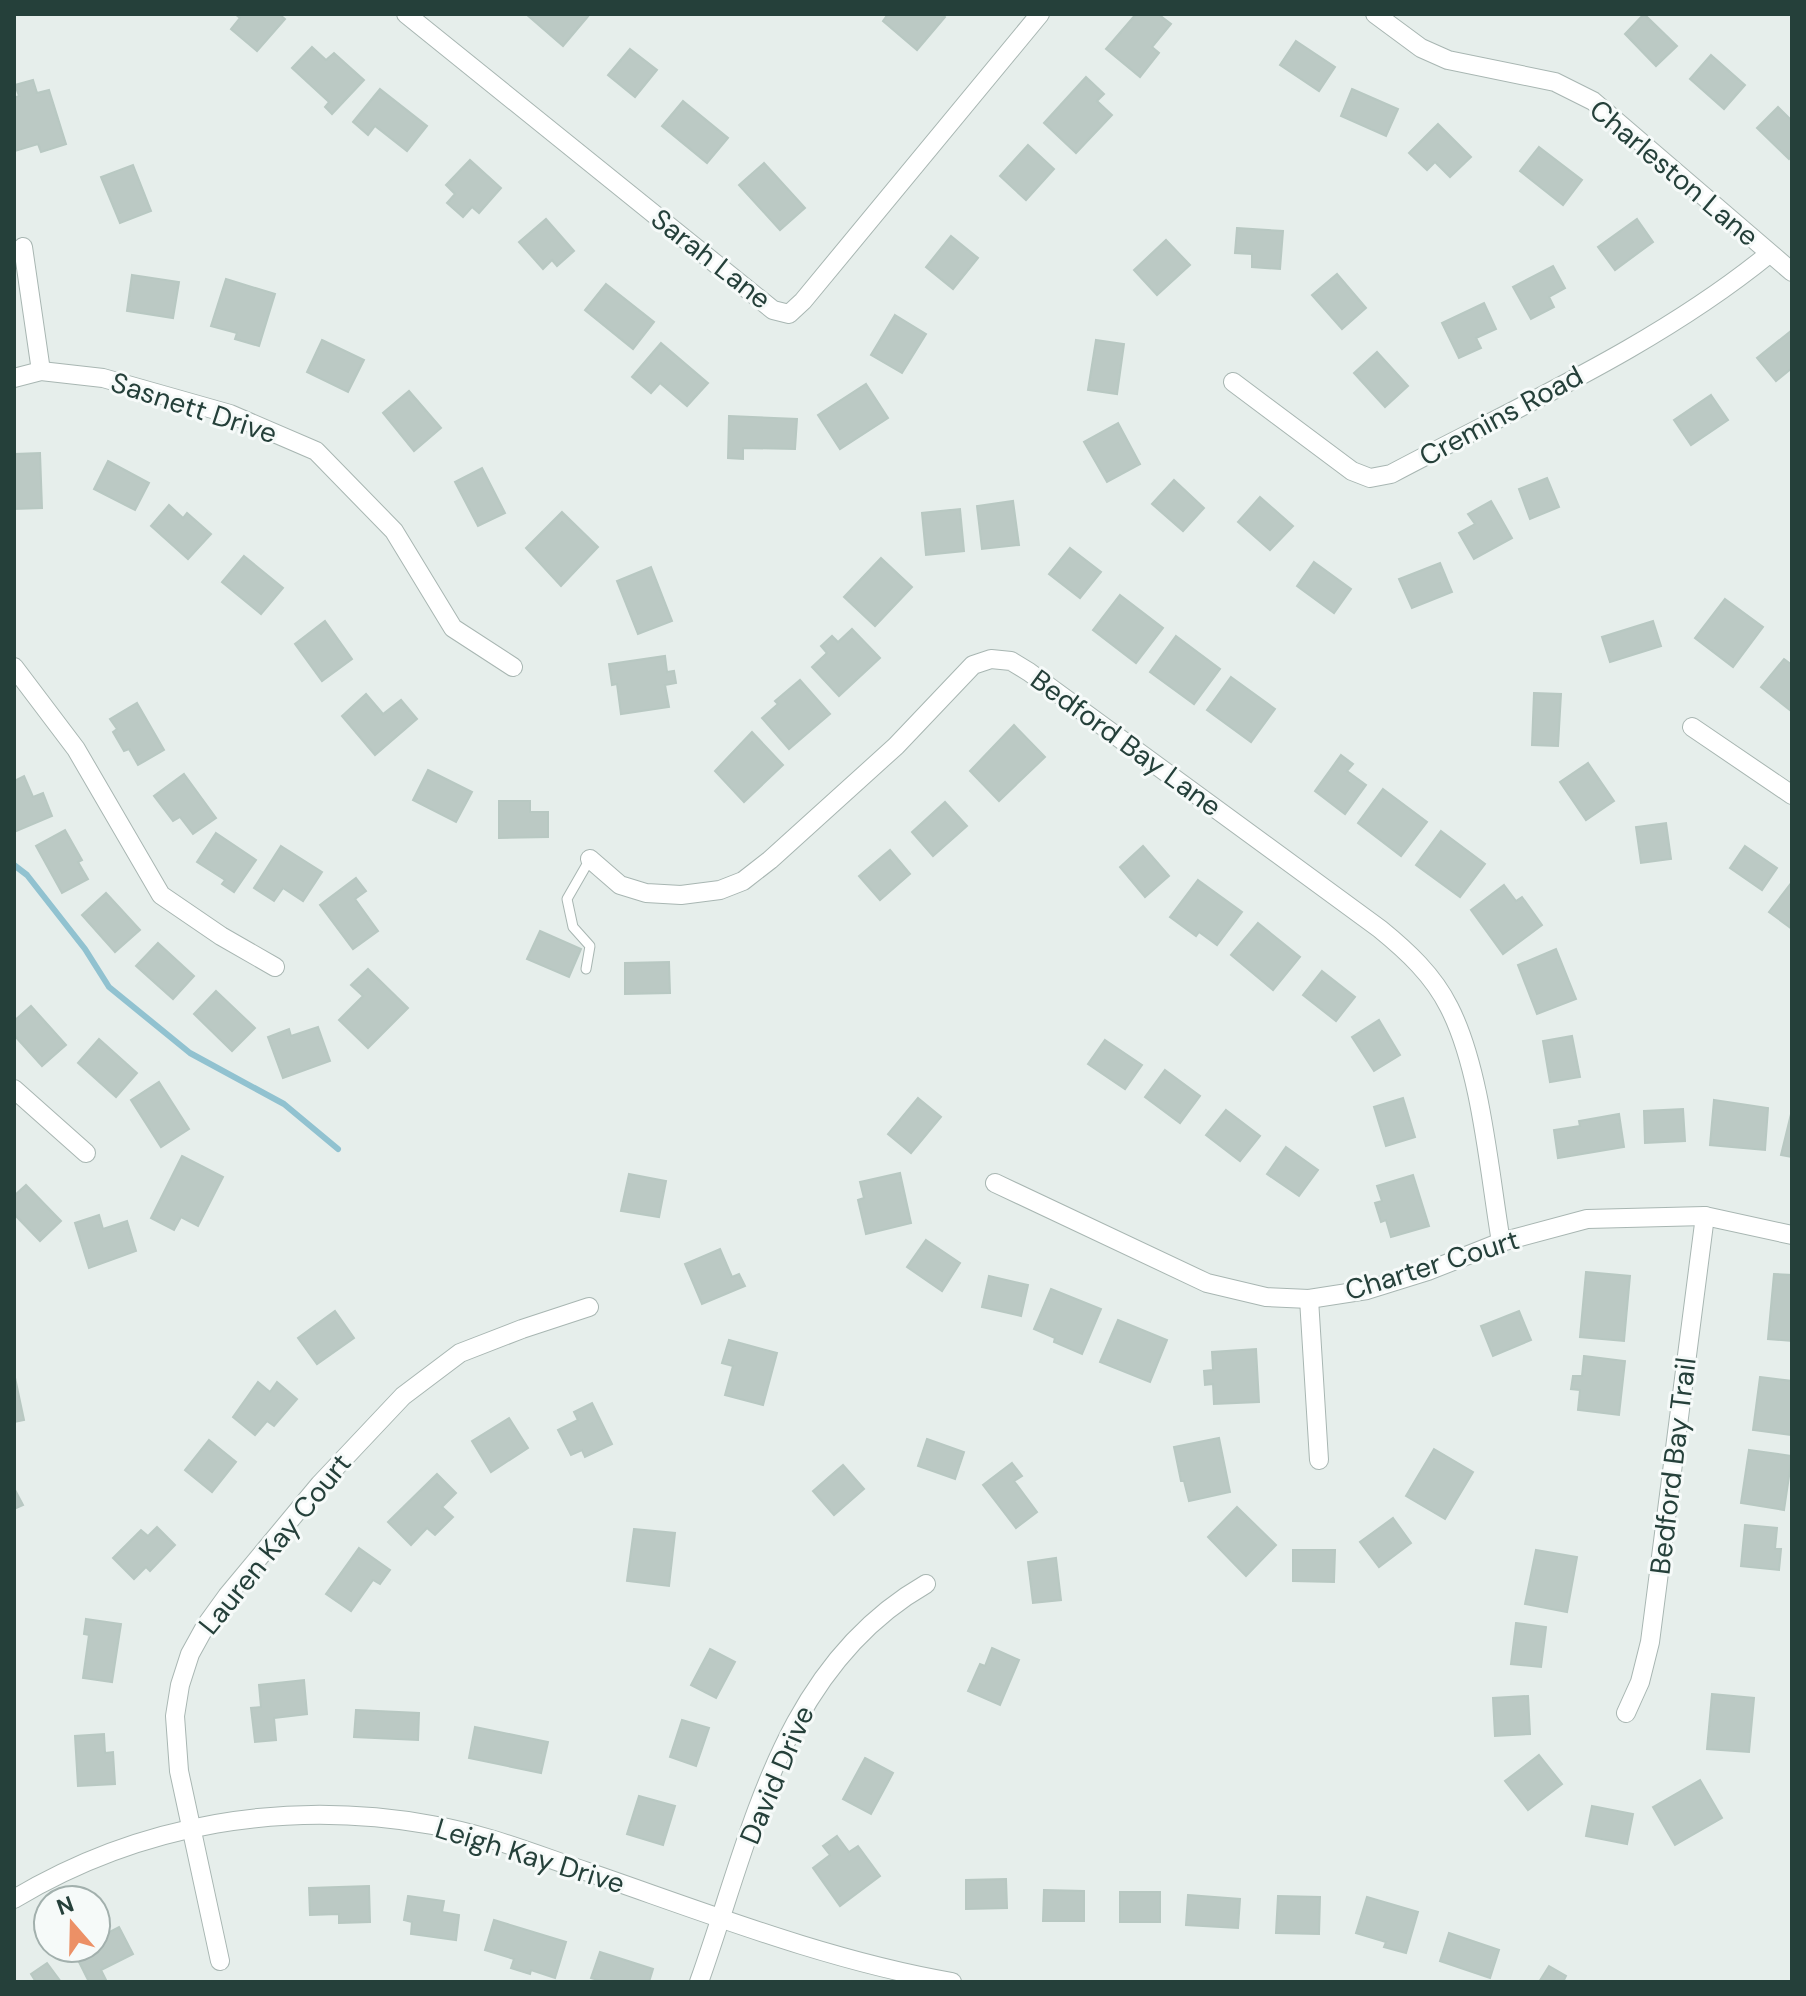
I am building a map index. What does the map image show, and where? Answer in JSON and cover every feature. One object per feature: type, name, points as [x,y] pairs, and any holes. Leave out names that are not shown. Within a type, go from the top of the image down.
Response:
[{"type":"street","name":"Sarah Lane","points":[[406,14],[773,310],[789,314],[1040,14]]},
{"type":"street","name":"Charleston Lane","points":[[1375,14],[1421,48],[1448,60],[1555,82],[1593,101],[1792,272]]},
{"type":"street","points":[[23,247],[41,371]]},
{"type":"street","name":"Cremins Road","points":[[1233,382],[1352,471],[1370,478],[1391,474],[1677,320],[1729,287],[1769,254]]},
{"type":"street","name":"Sasnett Drive","points":[[14,378],[41,371],[103,378],[230,414],[316,451],[394,531],[453,628],[513,667]]},
{"type":"street","name":"Bedford Bay Lane","points":[[590,859],[620,885],[646,893],[681,895],[720,890],[743,881],[896,746],[973,665],[991,659],[1011,661],[1380,929],[1426,971],[1449,1006],[1467,1049],[1501,1242]]},
{"type":"street","points":[[14,667],[76,749],[161,895],[221,936],[275,967]]},
{"type":"street","points":[[1692,727],[1792,795]]},
{"type":"street","points":[[14,1089],[86,1153]]},
{"type":"street","name":"Charter Court","points":[[995,1183],[1207,1283],[1266,1297],[1309,1299],[1367,1290],[1428,1271],[1501,1242],[1587,1219],[1705,1216],[1792,1235]]},
{"type":"street","name":"Bedford Bay Trail","points":[[1626,1713],[1640,1682],[1650,1642],[1705,1216]]},
{"type":"street","points":[[1309,1299],[1319,1460]]},
{"type":"street","name":"Lauren Kay Court","points":[[220,1961],[179,1771],[175,1716],[180,1685],[190,1654],[227,1596],[320,1484],[403,1396],[460,1353],[589,1307]]},
{"type":"street","name":"David Drive","points":[[699,1982],[781,1751],[800,1712],[818,1683],[876,1617],[926,1584]]},
{"type":"street","name":"Leigh Kay Drive","points":[[14,1899],[87,1862],[160,1834],[270,1815],[362,1814],[435,1825],[505,1843],[858,1962],[952,1982]]},
{"type":"lane","points":[[586,969],[590,946],[573,927],[567,899],[590,859]]},
{"type":"building","points":[[235,14],[279,14],[285,19],[257,51],[231,29],[240,18]]},
{"type":"building","points":[[526,14],[590,14],[563,46]]},
{"type":"building","points":[[888,14],[942,14],[945,17],[917,50],[883,21]]},
{"type":"building","points":[[1136,14],[1158,14],[1171,24],[1152,47],[1159,53],[1140,77],[1106,49]]},
{"type":"building","points":[[1644,14],[1677,46],[1656,66],[1625,34]]},
{"type":"building","points":[[1296,41],[1335,67],[1319,91],[1280,65]]},
{"type":"building","points":[[312,47],[326,60],[334,53],[364,80],[332,114],[325,107],[329,102],[292,68]]},
{"type":"building","points":[[630,49],[657,70],[635,97],[608,75]]},
{"type":"building","points":[[1711,55],[1745,85],[1724,109],[1690,79]]},
{"type":"building","points":[[1086,77],[1104,94],[1097,101],[1112,115],[1076,153],[1044,123]]},
{"type":"building","points":[[33,80],[37,93],[49,90],[66,144],[41,152],[38,144],[15,151],[14,98],[19,96],[15,85]]},
{"type":"building","points":[[380,89],[427,126],[407,151],[375,126],[368,135],[353,122]]},
{"type":"building","points":[[1352,89],[1398,109],[1386,136],[1341,116]]},
{"type":"building","points":[[683,101],[728,138],[707,163],[662,126]]},
{"type":"building","points":[[1778,107],[1792,121],[1792,156],[1789,159],[1757,128]]},
{"type":"building","points":[[1438,124],[1471,157],[1450,177],[1435,162],[1427,170],[1409,153]]},
{"type":"building","points":[[1028,145],[1054,169],[1026,200],[1000,176]]},
{"type":"building","points":[[1539,147],[1582,180],[1563,205],[1520,171]]},
{"type":"building","points":[[470,160],[501,188],[479,213],[472,207],[463,217],[447,203],[455,194],[446,185]]},
{"type":"building","points":[[764,163],[805,208],[780,230],[739,185]]},
{"type":"building","points":[[133,165],[151,211],[120,223],[101,177]]},
{"type":"building","points":[[546,219],[574,251],[557,266],[552,260],[543,269],[519,242]]},
{"type":"building","points":[[1637,219],[1653,242],[1615,270],[1598,247]]},
{"type":"building","points":[[1237,228],[1283,231],[1280,269],[1252,267],[1252,254],[1235,253]]},
{"type":"building","points":[[951,236],[978,258],[953,289],[926,267]]},
{"type":"building","points":[[1166,240],[1190,265],[1157,295],[1134,270]]},
{"type":"building","points":[[1553,266],[1565,288],[1549,297],[1554,307],[1531,319],[1513,287]]},
{"type":"building","points":[[1337,274],[1366,308],[1342,329],[1312,295]]},
{"type":"building","points":[[132,275],[179,282],[173,318],[127,311]]},
{"type":"building","points":[[226,279],[275,294],[259,346],[235,339],[237,333],[211,326]]},
{"type":"building","points":[[606,284],[654,322],[633,349],[585,310]]},
{"type":"building","points":[[1484,303],[1496,329],[1476,338],[1481,348],[1459,358],[1442,323]]},
{"type":"building","points":[[895,315],[926,334],[902,373],[871,355]]},
{"type":"building","points":[[1792,330],[1792,368],[1776,381],[1757,358]]},
{"type":"building","points":[[322,340],[364,360],[348,392],[307,372]]},
{"type":"building","points":[[1096,340],[1124,344],[1117,394],[1088,390]]},
{"type":"building","points":[[661,343],[708,383],[687,406],[660,383],[651,393],[632,377]]},
{"type":"building","points":[[1377,352],[1408,386],[1385,407],[1354,373]]},
{"type":"building","points":[[866,384],[888,418],[840,449],[818,415]]},
{"type":"building","points":[[409,391],[441,428],[414,451],[383,413]]},
{"type":"building","points":[[1711,395],[1728,420],[1691,445],[1674,420]]},
{"type":"building","points":[[729,416],[797,419],[795,449],[743,448],[743,459],[728,458]]},
{"type":"building","points":[[1118,423],[1140,464],[1107,482],[1084,442]]},
{"type":"building","points":[[40,453],[42,508],[14,509],[15,454]]},
{"type":"building","points":[[108,461],[149,483],[135,510],[94,489]]},
{"type":"building","points":[[482,468],[505,513],[478,526],[455,482]]},
{"type":"building","points":[[1547,478],[1559,507],[1530,519],[1519,489]]},
{"type":"building","points":[[1174,480],[1204,508],[1183,531],[1152,504]]},
{"type":"building","points":[[1260,497],[1293,526],[1270,550],[1238,522]]},
{"type":"building","points":[[1013,501],[1019,545],[982,549],[977,506]]},
{"type":"building","points":[[1491,501],[1512,538],[1474,559],[1459,533],[1475,524],[1468,514]]},
{"type":"building","points":[[169,505],[183,518],[187,513],[211,534],[188,559],[151,526]]},
{"type":"building","points":[[960,509],[964,551],[926,555],[922,513]]},
{"type":"building","points":[[562,512],[598,547],[561,586],[526,548]]},
{"type":"building","points":[[1070,548],[1101,572],[1080,598],[1049,574]]},
{"type":"building","points":[[244,556],[283,588],[261,614],[222,582]]},
{"type":"building","points":[[881,558],[912,587],[875,626],[844,597]]},
{"type":"building","points":[[1314,562],[1351,589],[1334,613],[1297,586]]},
{"type":"building","points":[[1440,563],[1452,592],[1412,608],[1399,579]]},
{"type":"building","points":[[651,567],[672,621],[638,634],[617,581]]},
{"type":"building","points":[[1120,595],[1163,628],[1136,663],[1093,630]]},
{"type":"building","points":[[1725,599],[1763,627],[1733,667],[1695,638]]},
{"type":"building","points":[[325,621],[352,659],[322,681],[295,644]]},
{"type":"building","points":[[1653,621],[1661,646],[1610,662],[1602,637]]},
{"type":"building","points":[[852,629],[880,658],[839,696],[812,667],[827,653],[821,646],[832,636],[838,642]]},
{"type":"building","points":[[1176,636],[1220,669],[1194,704],[1150,672]]},
{"type":"building","points":[[665,656],[667,672],[674,671],[676,683],[665,685],[669,707],[621,714],[617,684],[612,685],[609,664]]},
{"type":"building","points":[[1784,659],[1792,665],[1791,711],[1761,687]]},
{"type":"building","points":[[1231,677],[1275,709],[1251,742],[1207,710]]},
{"type":"building","points":[[800,680],[830,714],[789,749],[762,718],[778,704],[775,701]]},
{"type":"building","points":[[1534,693],[1561,694],[1558,746],[1532,745]]},
{"type":"building","points":[[366,694],[383,714],[401,700],[417,719],[375,755],[342,716]]},
{"type":"building","points":[[137,703],[164,750],[138,765],[129,749],[124,751],[113,732],[117,729],[110,719]]},
{"type":"building","points":[[1014,725],[1045,757],[999,801],[970,771]]},
{"type":"building","points":[[752,732],[783,765],[744,802],[715,771]]},
{"type":"building","points":[[1341,755],[1353,764],[1347,771],[1366,785],[1345,814],[1315,791]]},
{"type":"building","points":[[1588,763],[1614,801],[1586,820],[1560,782]]},
{"type":"building","points":[[428,770],[472,792],[456,822],[413,800]]},
{"type":"building","points":[[184,774],[216,818],[193,834],[180,817],[173,821],[154,796]]},
{"type":"building","points":[[24,776],[33,797],[43,793],[52,816],[14,832],[14,781]]},
{"type":"building","points":[[1383,789],[1427,822],[1401,856],[1358,823]]},
{"type":"building","points":[[499,801],[530,801],[530,812],[548,812],[548,837],[499,838]]},
{"type":"building","points":[[945,802],[967,826],[933,856],[912,832]]},
{"type":"building","points":[[1666,823],[1671,859],[1641,863],[1636,827]]},
{"type":"building","points":[[65,830],[82,860],[78,862],[88,879],[62,893],[36,846]]},
{"type":"building","points":[[1441,831],[1485,864],[1460,897],[1416,865]]},
{"type":"building","points":[[216,833],[256,860],[234,892],[222,884],[225,880],[197,862]]},
{"type":"building","points":[[281,846],[322,872],[303,901],[283,888],[274,901],[254,888]]},
{"type":"building","points":[[1143,846],[1169,876],[1145,897],[1120,867]]},
{"type":"building","points":[[1745,846],[1777,868],[1762,890],[1730,868]]},
{"type":"building","points":[[890,850],[910,874],[880,900],[859,876]]},
{"type":"building","points":[[356,878],[366,891],[355,899],[378,931],[353,949],[320,905]]},
{"type":"building","points":[[1198,880],[1242,912],[1217,945],[1199,932],[1196,936],[1170,917]]},
{"type":"building","points":[[1792,882],[1792,929],[1769,912]]},
{"type":"building","points":[[1504,885],[1516,901],[1522,897],[1542,925],[1503,954],[1471,910]]},
{"type":"building","points":[[106,893],[140,930],[115,952],[82,915]]},
{"type":"building","points":[[1258,923],[1300,957],[1273,990],[1231,955]]},
{"type":"building","points":[[540,931],[581,949],[569,977],[527,959]]},
{"type":"building","points":[[158,943],[194,976],[173,999],[136,966]]},
{"type":"building","points":[[1556,949],[1576,999],[1537,1014],[1518,965]]},
{"type":"building","points":[[669,962],[670,993],[625,994],[625,963]]},
{"type":"building","points":[[368,969],[408,1008],[368,1048],[339,1020],[363,996],[351,985]]},
{"type":"building","points":[[1322,971],[1355,997],[1336,1021],[1303,995]]},
{"type":"building","points":[[216,991],[255,1028],[232,1051],[194,1014]]},
{"type":"building","points":[[31,1006],[66,1045],[42,1066],[14,1035],[14,1021]]},
{"type":"building","points":[[1379,1020],[1400,1055],[1374,1071],[1352,1037]]},
{"type":"building","points":[[318,1027],[330,1061],[283,1078],[268,1037],[289,1029],[291,1036]]},
{"type":"building","points":[[1572,1036],[1580,1077],[1550,1082],[1543,1041]]},
{"type":"building","points":[[99,1039],[137,1073],[116,1097],[78,1063]]},
{"type":"building","points":[[1105,1040],[1142,1065],[1125,1089],[1088,1064]]},
{"type":"building","points":[[1165,1070],[1200,1096],[1180,1123],[1145,1097]]},
{"type":"building","points":[[159,1082],[189,1129],[161,1147],[131,1100]]},
{"type":"building","points":[[918,1098],[941,1117],[911,1153],[888,1134]]},
{"type":"building","points":[[1403,1098],[1415,1137],[1386,1146],[1374,1107]]},
{"type":"building","points":[[1714,1100],[1768,1108],[1765,1150],[1710,1145]]},
{"type":"building","points":[[1683,1109],[1685,1141],[1645,1143],[1644,1111]]},
{"type":"building","points":[[1226,1110],[1260,1136],[1240,1161],[1206,1135]]},
{"type":"building","points":[[1619,1114],[1624,1147],[1558,1158],[1554,1130],[1580,1126],[1579,1121]]},
{"type":"building","points":[[1792,1114],[1792,1157],[1781,1155]]},
{"type":"building","points":[[1286,1147],[1318,1170],[1299,1196],[1267,1174]]},
{"type":"building","points":[[182,1156],[223,1177],[198,1226],[181,1217],[174,1230],[151,1218]]},
{"type":"building","points":[[900,1173],[911,1223],[866,1234],[858,1200],[864,1198],[860,1182]]},
{"type":"building","points":[[629,1174],[666,1181],[659,1217],[621,1211]]},
{"type":"building","points":[[1413,1175],[1429,1226],[1391,1237],[1386,1220],[1381,1222],[1375,1203],[1382,1201],[1377,1186]]},
{"type":"building","points":[[26,1185],[61,1221],[40,1241],[14,1214],[14,1196]]},
{"type":"building","points":[[99,1215],[103,1229],[127,1221],[136,1251],[89,1268],[75,1223]]},
{"type":"building","points":[[926,1240],[960,1263],[942,1291],[907,1267]]},
{"type":"building","points":[[720,1249],[732,1277],[739,1274],[745,1286],[702,1304],[685,1264]]},
{"type":"building","points":[[1586,1272],[1630,1276],[1624,1341],[1580,1337]]},
{"type":"building","points":[[1774,1274],[1792,1275],[1792,1341],[1768,1339]]},
{"type":"building","points":[[989,1276],[1028,1285],[1021,1316],[982,1307]]},
{"type":"building","points":[[1051,1289],[1101,1309],[1082,1354],[1034,1329]]},
{"type":"building","points":[[335,1311],[354,1338],[317,1364],[298,1338]]},
{"type":"building","points":[[1519,1311],[1531,1340],[1493,1356],[1481,1326]]},
{"type":"building","points":[[1118,1320],[1167,1340],[1150,1382],[1100,1362]]},
{"type":"building","points":[[729,1340],[777,1353],[763,1405],[725,1395],[733,1366],[722,1363]]},
{"type":"building","points":[[1256,1349],[1259,1402],[1214,1404],[1213,1384],[1205,1385],[1204,1371],[1213,1370],[1212,1352]]},
{"type":"building","points":[[1584,1356],[1625,1361],[1619,1415],[1578,1410],[1580,1390],[1571,1389],[1573,1376],[1582,1376]]},
{"type":"building","points":[[14,1373],[24,1420],[14,1422]]},
{"type":"building","points":[[1760,1377],[1792,1381],[1792,1435],[1753,1430]]},
{"type":"building","points":[[258,1382],[270,1392],[277,1382],[297,1399],[274,1426],[267,1421],[255,1435],[233,1417]]},
{"type":"building","points":[[592,1403],[612,1444],[585,1457],[582,1450],[571,1455],[558,1430],[578,1420],[574,1412]]},
{"type":"building","points":[[509,1418],[528,1448],[491,1472],[472,1441]]},
{"type":"building","points":[[1219,1438],[1230,1492],[1189,1501],[1174,1447]]},
{"type":"building","points":[[927,1439],[964,1452],[955,1479],[918,1466]]},
{"type":"building","points":[[209,1440],[236,1462],[212,1492],[185,1470]]},
{"type":"building","points":[[1434,1449],[1473,1472],[1445,1519],[1406,1496]]},
{"type":"building","points":[[1749,1450],[1792,1456],[1784,1510],[1741,1503]]},
{"type":"building","points":[[1012,1463],[1022,1476],[1014,1481],[1037,1512],[1016,1528],[983,1485]]},
{"type":"building","points":[[843,1465],[864,1489],[834,1515],[813,1491]]},
{"type":"building","points":[[437,1474],[456,1493],[442,1507],[453,1517],[435,1535],[427,1528],[411,1545],[388,1522]]},
{"type":"building","points":[[14,1488],[23,1505],[14,1509]]},
{"type":"building","points":[[1237,1507],[1276,1545],[1246,1576],[1208,1537]]},
{"type":"building","points":[[1393,1518],[1411,1543],[1379,1567],[1360,1542]]},
{"type":"building","points":[[1745,1525],[1777,1528],[1775,1549],[1781,1549],[1779,1570],[1741,1566]]},
{"type":"building","points":[[157,1527],[175,1545],[150,1571],[146,1567],[134,1579],[113,1558],[141,1530],[148,1536]]},
{"type":"building","points":[[634,1529],[675,1533],[669,1586],[627,1581]]},
{"type":"building","points":[[359,1548],[390,1570],[380,1584],[373,1580],[351,1611],[326,1594]]},
{"type":"building","points":[[1293,1550],[1335,1550],[1334,1582],[1293,1581]]},
{"type":"building","points":[[1536,1550],[1577,1557],[1567,1612],[1525,1604]]},
{"type":"building","points":[[1056,1558],[1061,1600],[1033,1603],[1028,1562]]},
{"type":"building","points":[[86,1619],[121,1624],[112,1682],[83,1678],[89,1635],[84,1634]]},
{"type":"building","points":[[1516,1623],[1546,1627],[1541,1667],[1511,1664]]},
{"type":"building","points":[[992,1648],[1019,1660],[1000,1705],[968,1691],[980,1664],[985,1666]]},
{"type":"building","points":[[710,1649],[735,1662],[716,1698],[691,1685]]},
{"type":"building","points":[[304,1680],[307,1714],[274,1718],[276,1740],[255,1742],[251,1708],[261,1707],[259,1685]]},
{"type":"building","points":[[1712,1694],[1754,1698],[1749,1752],[1707,1749]]},
{"type":"building","points":[[1528,1696],[1530,1734],[1495,1736],[1493,1698]]},
{"type":"building","points":[[356,1710],[419,1713],[418,1740],[354,1737]]},
{"type":"building","points":[[682,1720],[709,1728],[696,1766],[670,1757]]},
{"type":"building","points":[[475,1727],[548,1742],[541,1773],[469,1758]]},
{"type":"building","points":[[104,1734],[105,1753],[113,1752],[115,1784],[78,1786],[75,1736]]},
{"type":"building","points":[[1539,1755],[1562,1784],[1528,1810],[1505,1781]]},
{"type":"building","points":[[865,1758],[893,1773],[871,1814],[843,1799]]},
{"type":"building","points":[[1700,1780],[1722,1818],[1675,1845],[1653,1807]]},
{"type":"building","points":[[639,1796],[675,1806],[663,1845],[627,1834]]},
{"type":"building","points":[[1592,1806],[1633,1814],[1627,1844],[1586,1836]]},
{"type":"building","points":[[837,1836],[849,1852],[858,1846],[880,1876],[840,1906],[813,1868],[830,1855],[823,1846]]},
{"type":"building","points":[[1006,1879],[1007,1908],[966,1909],[966,1880]]},
{"type":"building","points":[[369,1886],[370,1922],[339,1923],[339,1914],[310,1915],[309,1888]]},
{"type":"building","points":[[1044,1890],[1084,1891],[1084,1921],[1043,1921]]},
{"type":"building","points":[[1120,1892],[1160,1892],[1160,1922],[1120,1922]]},
{"type":"building","points":[[1188,1895],[1240,1899],[1238,1928],[1186,1925]]},
{"type":"building","points":[[408,1896],[444,1901],[442,1912],[459,1915],[456,1940],[411,1934],[412,1922],[404,1920]]},
{"type":"building","points":[[1278,1896],[1320,1897],[1319,1934],[1276,1933]]},
{"type":"building","points":[[1367,1897],[1418,1912],[1406,1953],[1384,1947],[1386,1942],[1356,1933]]},
{"type":"building","points":[[494,1920],[566,1942],[555,1978],[531,1970],[530,1974],[511,1968],[514,1959],[485,1950]]},
{"type":"building","points":[[119,1927],[133,1954],[101,1970],[106,1980],[89,1982],[80,1964],[112,1964],[112,1931]]},
{"type":"building","points":[[1449,1933],[1499,1950],[1490,1978],[1440,1961]]},
{"type":"building","points":[[600,1952],[653,1969],[649,1982],[605,1982],[591,1978]]},
{"type":"building","points":[[48,1964],[61,1982],[36,1982],[31,1974]]},
{"type":"building","points":[[1549,1966],[1566,1976],[1563,1982],[1539,1982]]},
{"type":"waterway","points":[[14,865],[27,875],[85,949],[109,987],[190,1053],[284,1104],[338,1149]]}]
